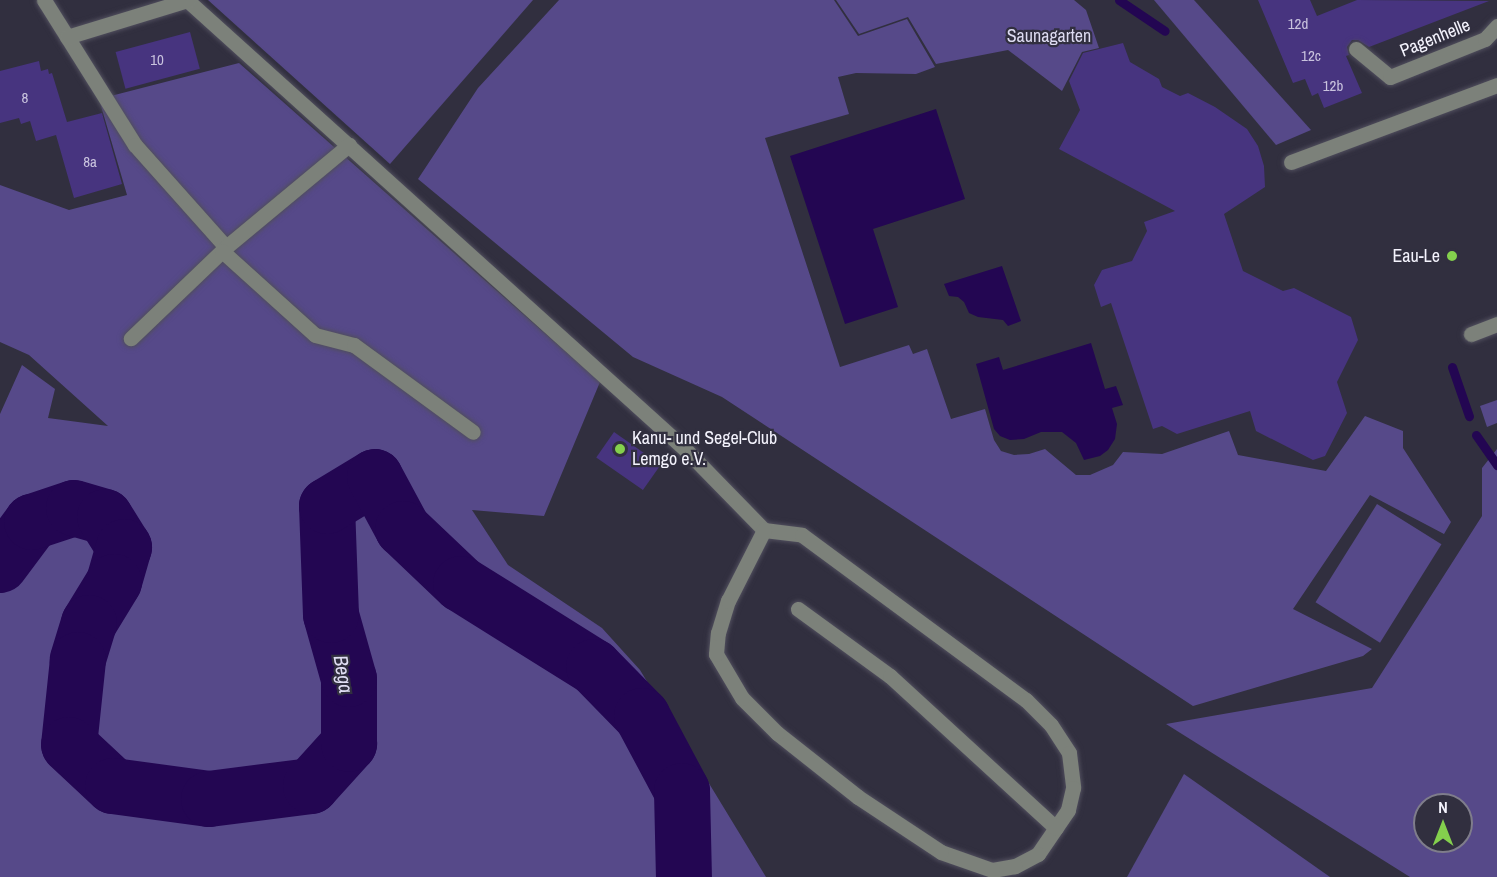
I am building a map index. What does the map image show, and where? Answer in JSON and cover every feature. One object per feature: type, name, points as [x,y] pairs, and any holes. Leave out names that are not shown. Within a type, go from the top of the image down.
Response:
[{"type":"lane","points":[[44,0],[135,145],[224,249],[315,335],[354,345],[473,432]]},
{"type":"lane","points":[[67,38],[188,0],[685,449],[764,530],[802,535],[1026,700],[1050,724],[1068,753],[1073,768],[1073,788],[1068,810],[1038,854],[1015,866],[992,870],[941,852],[858,797],[777,733],[742,699],[716,654],[718,633],[728,601],[764,530]]},
{"type":"lane","name":"Pagenhelle","points":[[1356,49],[1390,77],[1485,39],[1497,26]]},
{"type":"lane","points":[[1291,162],[1497,86]]},
{"type":"lane","points":[[131,338],[224,249],[349,145]]},
{"type":"lane","points":[[1471,334],[1497,324]]},
{"type":"lane","points":[[798,609],[890,676],[1056,828]]},
{"type":"green space","points":[[208,0],[533,0],[390,164]]},
{"type":"green space","points":[[559,0],[834,0],[858,36],[907,19],[935,67],[916,74],[856,73],[838,77],[849,114],[765,138],[840,367],[909,345],[913,354],[927,349],[951,419],[985,409],[994,440],[1001,451],[1014,455],[1029,454],[1045,449],[1076,475],[1090,475],[1113,465],[1123,452],[1162,454],[1229,431],[1238,455],[1326,471],[1365,416],[1403,431],[1403,448],[1451,522],[1444,534],[1370,495],[1293,609],[1372,649],[1363,656],[1193,706],[722,397],[633,357],[418,179],[478,88]]},
{"type":"green space","name":"Saunagarten","points":[[836,0],[1074,0],[1086,10],[1099,48],[1082,52],[1062,91],[1008,50],[936,64],[908,17],[859,34]]},
{"type":"green space","points":[[1154,0],[1194,0],[1311,130],[1276,145]]},
{"type":"green space","points":[[239,63],[600,382],[544,516],[472,510],[508,565],[602,628],[640,670],[766,877],[0,877],[0,414],[22,365],[55,389],[48,418],[108,426],[29,355],[0,342],[0,185],[69,210],[127,195],[99,99]]},
{"type":"green space","points":[[1497,400],[1497,423],[1487,427],[1480,406]]},
{"type":"green space","points":[[1497,449],[1497,877],[1410,877],[1166,724],[1372,688],[1482,516],[1482,468]]},
{"type":"green space","points":[[1377,504],[1441,544],[1380,643],[1316,602]]},
{"type":"green space","points":[[1184,774],[1330,877],[1127,877]]},
{"type":"shaded area","points":[[936,109],[965,199],[873,229],[898,307],[845,324],[790,156]]},
{"type":"shaded area","points":[[1002,266],[1021,321],[1008,326],[1003,320],[978,317],[969,313],[964,302],[958,297],[949,296],[944,284]]},
{"type":"shaded area","points":[[1091,343],[1105,389],[1116,386],[1123,405],[1112,408],[1117,424],[1115,439],[1108,450],[1100,456],[1084,460],[1076,443],[1062,432],[1041,432],[1024,439],[1010,440],[1000,436],[994,429],[976,364],[999,357],[1003,370]]},
{"type":"building","points":[[1258,0],[1310,0],[1317,16],[1357,0],[1489,1],[1369,47],[1358,40],[1352,40],[1347,47],[1349,55],[1346,56],[1362,93],[1324,108],[1318,93],[1312,96],[1305,79],[1293,83]]},
{"type":"building","points":[[190,32],[200,69],[125,89],[116,52]]},
{"type":"building","points":[[1123,43],[1130,62],[1159,79],[1162,87],[1180,96],[1188,93],[1215,107],[1247,129],[1258,146],[1264,166],[1265,187],[1224,214],[1243,271],[1283,291],[1294,288],[1351,317],[1358,340],[1337,382],[1347,413],[1325,456],[1313,460],[1256,431],[1250,411],[1177,434],[1162,426],[1153,429],[1111,303],[1101,307],[1094,285],[1102,270],[1132,261],[1147,231],[1144,222],[1175,211],[1059,149],[1080,110],[1069,81],[1083,53]]},
{"type":"building","points":[[39,61],[41,71],[48,69],[49,74],[52,73],[67,122],[102,113],[122,184],[74,198],[56,135],[36,141],[30,121],[21,124],[19,118],[0,123],[0,71]]},
{"type":"building","name":"Kanu- und Segel-Club Lemgo e.V.","points":[[614,432],[661,465],[643,490],[596,457]]},
{"type":"waterway","points":[[1119,0],[1165,31]]},
{"type":"waterway","points":[[1452,367],[1469,416]]},
{"type":"waterway","points":[[1476,435],[1497,465]]},
{"type":"waterway","name":"Bega","points":[[0,565],[32,522],[74,508],[105,517],[124,547],[114,582],[89,623],[78,660],[69,745],[113,786],[209,799],[311,786],[349,744],[349,679],[331,615],[327,506],[375,477],[403,529],[461,584],[594,667],[642,716],[682,791],[684,877]]},
{"type":"place","name":"Eau-Le","points":[[1452,256]]},
{"type":"place","name":"Kanu- und Segel-Club Lemgo e.V.","points":[[620,449]]}]
